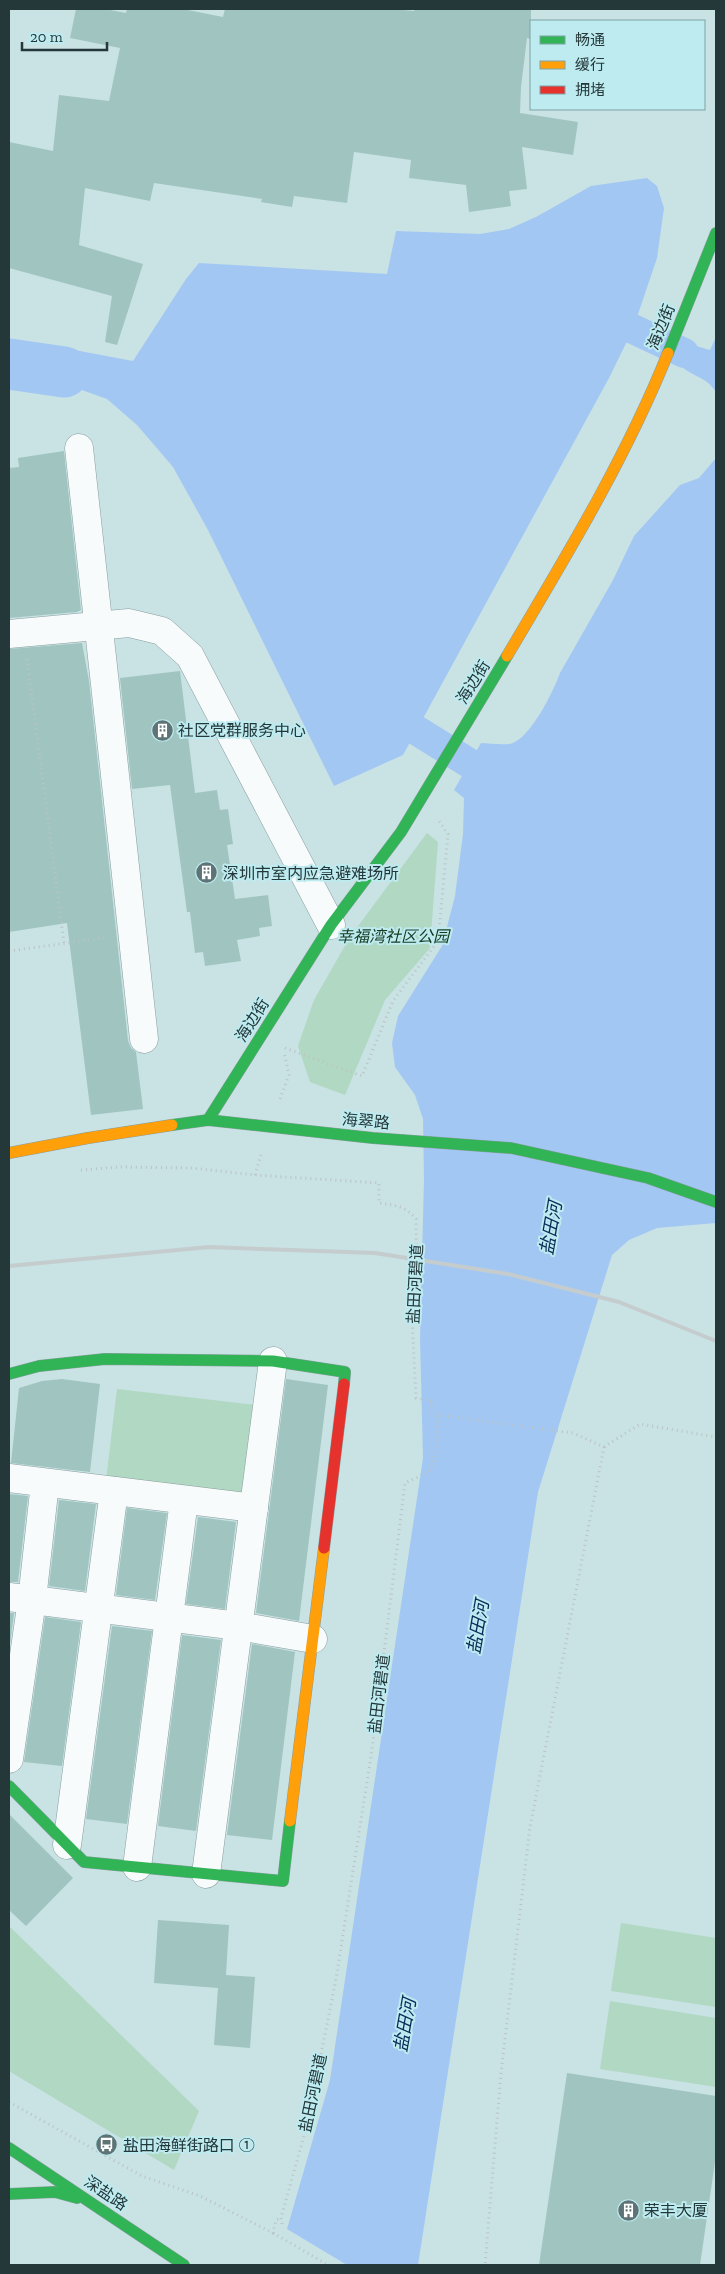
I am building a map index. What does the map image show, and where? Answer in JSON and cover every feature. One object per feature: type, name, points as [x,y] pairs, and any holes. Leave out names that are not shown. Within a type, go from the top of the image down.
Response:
[{"type":"street","name":"海边街","points":[[208,1120],[330,925],[401,832],[572,547],[635,427],[659,375],[716,233]]},
{"type":"street","points":[[79,448],[144,1039]]},
{"type":"street","points":[[16,633],[129,623],[162,630],[190,656],[330,925]]},
{"type":"street","name":"海翠路","points":[[9,1153],[88,1138],[208,1120],[373,1138],[511,1148],[648,1178],[716,1202]]},
{"type":"street","points":[[9,1374],[39,1366],[105,1360],[273,1361],[345,1372],[283,1881],[84,1862],[9,1786]]},
{"type":"street","points":[[206,1874],[273,1361]]},
{"type":"street","points":[[9,1478],[254,1508]]},
{"type":"street","points":[[9,1759],[20,1598],[45,1483]]},
{"type":"street","points":[[67,1845],[100,1608],[114,1491]]},
{"type":"street","points":[[137,1867],[184,1500]]},
{"type":"street","points":[[20,1598],[238,1626],[313,1639]]},
{"type":"street","name":"深盐路","points":[[9,2148],[184,2265]]},
{"type":"street","points":[[9,2194],[55,2192],[90,2202]]},
{"type":"path","points":[[16,633],[64,943]]},
{"type":"path","points":[[283,1047],[362,1076],[393,1001],[438,941],[448,834]]},
{"type":"path","points":[[9,951],[132,934]]},
{"type":"path","name":"盐田河碧道","points":[[73,1171],[120,1166],[192,1168],[255,1175],[379,1183],[379,1203],[399,1206],[411,1212],[416,1219],[417,1298],[411,1298],[416,1398],[431,1401],[430,1413],[438,1415],[437,1453],[428,1472],[405,1483],[372,1750],[336,1979],[307,2124],[281,2218],[282,2224]]},
{"type":"path","points":[[438,1415],[573,1433],[604,1447]]},
{"type":"path","points":[[485,2265],[501,2073],[530,1827],[604,1447],[640,1424],[716,1437]]},
{"type":"path","points":[[9,2102],[142,2176],[200,2196],[273,2233],[328,2265]]},
{"type":"path","points":[[273,2233],[276,2220],[281,2218]]},
{"type":"green space","name":"幸福湾社区公园","points":[[427,833],[438,842],[430,948],[385,1000],[345,1095],[310,1082],[298,1046],[314,1000],[350,937]]},
{"type":"green space","points":[[117,1389],[256,1405],[246,1497],[106,1480]]},
{"type":"green space","points":[[621,1923],[716,1938],[716,2007],[611,1991]]},
{"type":"green space","points":[[9,1926],[199,2111],[174,2170],[9,2071]]},
{"type":"green space","points":[[610,2001],[716,2018],[716,2087],[600,2069]]},
{"type":"water","points":[[647,178],[657,186],[664,208],[657,258],[633,329],[609,378],[403,755],[334,786],[208,530],[173,467],[137,425],[107,399],[62,383],[69,349],[133,361],[186,279],[199,263],[387,274],[396,231],[480,234],[509,229],[536,217],[591,186]]},
{"type":"water","points":[[716,337],[716,392],[708,382],[680,365],[689,344],[710,350]]},
{"type":"water","name":"盐田河","points":[[716,458],[716,1223],[657,1228],[629,1240],[612,1255],[538,1492],[418,2265],[347,2265],[287,2229],[330,2080],[423,1458],[420,1338],[424,1179],[423,1119],[415,1095],[395,1067],[392,1043],[398,1016],[442,946],[455,896],[463,834],[464,798],[454,790],[481,743],[510,744],[527,731],[547,701],[560,673],[613,580],[634,536],[680,485],[699,478]]},
{"type":"building","points":[[76,9],[105,9],[126,13],[127,9],[183,9],[223,17],[225,9],[392,9],[414,11],[415,9],[531,9],[530,39],[527,38],[520,113],[578,122],[573,155],[522,147],[527,189],[509,191],[511,206],[469,212],[466,185],[409,178],[411,160],[354,152],[347,203],[294,196],[292,207],[261,202],[262,199],[154,183],[150,201],[85,188],[79,245],[143,264],[117,345],[105,342],[112,296],[9,268],[9,142],[53,151],[59,95],[109,101],[120,48],[70,38]]},
{"type":"building","points":[[64,451],[81,610],[77,612],[9,618],[9,468],[19,467],[18,458]]},
{"type":"building","points":[[82,643],[89,681],[128,1041],[131,1048],[136,1052],[143,1109],[91,1115],[67,923],[9,932],[9,649]]},
{"type":"building","points":[[180,671],[195,793],[217,790],[220,810],[228,809],[233,844],[227,845],[235,899],[268,895],[272,926],[259,928],[260,936],[237,940],[241,961],[205,966],[203,952],[195,953],[190,912],[187,912],[170,785],[132,789],[120,678]]},
{"type":"building","points":[[62,1379],[100,1384],[90,1472],[11,1463],[19,1388],[42,1381]]},
{"type":"building","points":[[286,1379],[328,1385],[299,1621],[256,1613]]},
{"type":"building","points":[[9,1494],[28,1496],[18,1582],[9,1582]]},
{"type":"building","points":[[59,1500],[96,1504],[85,1591],[49,1586]]},
{"type":"building","points":[[127,1508],[167,1513],[155,1600],[116,1595]]},
{"type":"building","points":[[198,1517],[236,1522],[225,1609],[186,1604]]},
{"type":"building","points":[[9,1613],[14,1613],[9,1652]]},
{"type":"building","points":[[45,1617],[81,1622],[62,1766],[24,1762]]},
{"type":"building","points":[[112,1626],[152,1631],[127,1824],[86,1819]]},
{"type":"building","points":[[182,1635],[221,1640],[196,1831],[158,1826]]},
{"type":"building","points":[[252,1644],[295,1652],[272,1840],[227,1835]]},
{"type":"building","points":[[9,1814],[73,1878],[26,1926],[9,1910]]},
{"type":"building","points":[[158,1920],[229,1925],[226,1975],[255,1977],[250,2048],[214,2045],[218,1988],[154,1983]]},
{"type":"building","name":"荣丰大厦","points":[[567,2073],[716,2096],[716,2155],[700,2265],[539,2265]]},
{"type":"waterway","points":[[633,329],[684,353]]},
{"type":"waterway","points":[[9,364],[64,372]]},
{"type":"waterway","points":[[416,730],[469,763]]},
{"type":"railway","points":[[9,1266],[209,1247],[375,1253],[508,1274],[619,1302],[716,1341]]},
{"type":"traffic: fast","points":[[668,353],[716,233]]},
{"type":"traffic: fast","points":[[208,1120],[331,925],[401,832],[507,656]]},
{"type":"traffic: fast","points":[[172,1125],[208,1120],[373,1138],[511,1148],[648,1178],[716,1202]]},
{"type":"traffic: fast","points":[[9,1374],[39,1366],[105,1359],[273,1361],[345,1372],[344,1384]]},
{"type":"traffic: fast","points":[[9,1786],[84,1862],[283,1881],[290,1821]]},
{"type":"traffic: fast","points":[[9,2148],[184,2265]]},
{"type":"traffic: fast","points":[[9,2194],[55,2192],[77,2198]]},
{"type":"traffic: slow","points":[[507,656],[593,508],[633,432],[668,353]]},
{"type":"traffic: slow","points":[[9,1153],[172,1125]]},
{"type":"traffic: slow","points":[[290,1821],[324,1548]]},
{"type":"traffic: jam","points":[[324,1548],[344,1384]]},
{"type":"place","name":"社区党群服务中心","points":[[162,730]]},
{"type":"place","name":"深圳市室内应急避难场所","points":[[207,873]]},
{"type":"place","name":"盐田海鲜街路口 ①","points":[[107,2145]]},
{"type":"place","name":"荣丰大厦","points":[[628,2210]]}]
